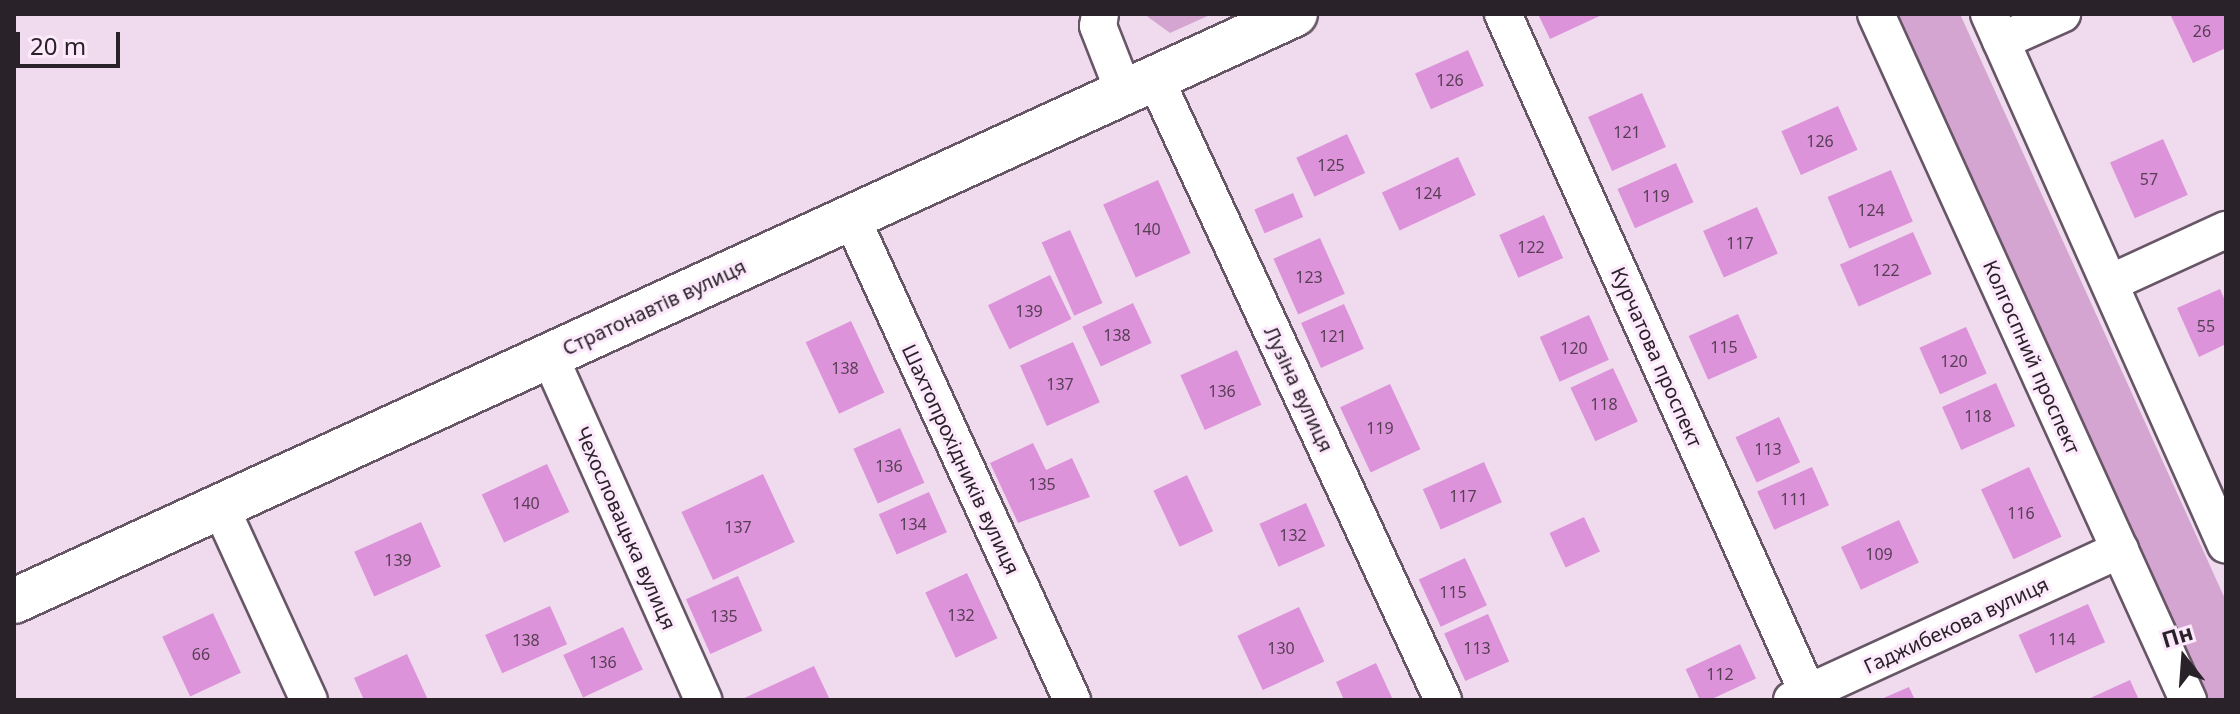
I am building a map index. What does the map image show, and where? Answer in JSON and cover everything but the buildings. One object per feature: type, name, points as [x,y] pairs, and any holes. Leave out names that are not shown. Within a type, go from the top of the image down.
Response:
[{"type":"main road","name":"Стратонавтів вулиця","points":[[14,601],[1295,14]]},
{"type":"street","name":"Лузіна вулиця","points":[[1100,14],[1098,26],[1139,85],[1443,700]]},
{"type":"street","name":"Курчатова проспект","points":[[1503,14],[1803,698]]},
{"type":"street","name":"Колгоспний проспект","points":[[1876,14],[2188,700]]},
{"type":"street","points":[[2062,14],[1995,28],[2222,524]]},
{"type":"street","name":"Шахтопрохідників вулиця","points":[[851,217],[1072,700]]},
{"type":"street","points":[[2110,283],[2226,230]]},
{"type":"street","name":"Чехословацька вулиця","points":[[549,355],[703,700]]},
{"type":"street","points":[[220,506],[309,700]]},
{"type":"street","name":"Гаджибекова вулиця","points":[[1803,698],[2120,550]]},
{"type":"shaded area","points":[[1144,14],[1212,14],[1170,33]]},
{"type":"shaded area","points":[[1893,14],[1960,14],[2226,601],[2226,700],[2204,700]]}]
